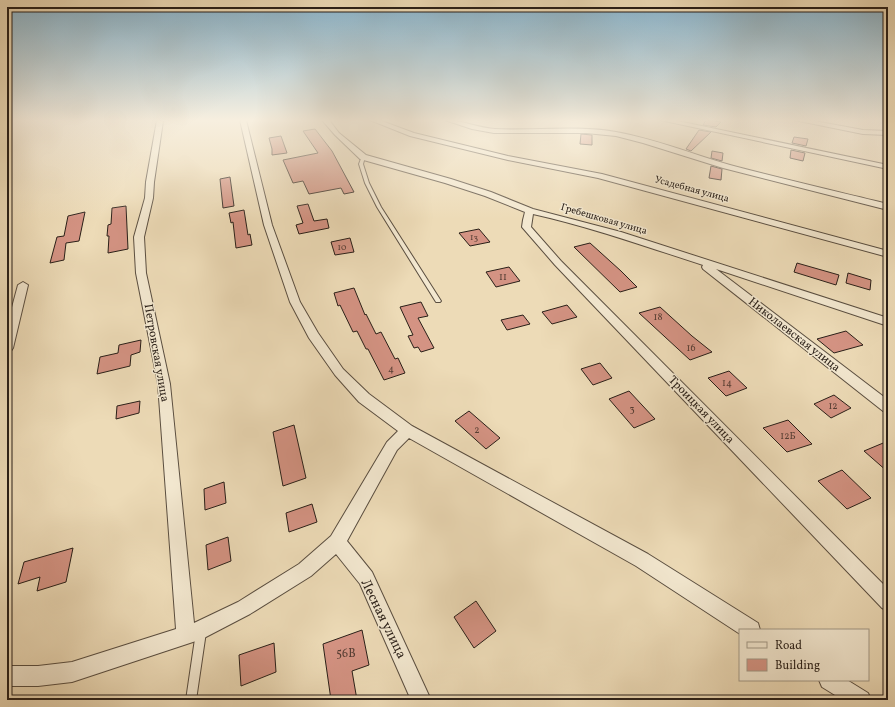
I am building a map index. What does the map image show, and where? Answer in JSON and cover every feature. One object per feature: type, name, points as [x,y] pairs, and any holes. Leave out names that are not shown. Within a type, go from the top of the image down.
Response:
[{"type":"street","name":"Петровская улица","points":[[155,153],[149,198],[140,237],[141,273],[164,384],[194,633]]},
{"type":"street","points":[[249,153],[260,187],[268,225],[295,302],[313,335],[339,372],[364,398],[407,430],[642,560],[749,629]]},
{"type":"street","name":"Гребешковая улица","points":[[358,153],[363,157],[488,194],[530,211],[618,234],[888,322]]},
{"type":"street","name":"Усадебная улица","points":[[487,153],[599,176],[888,254]]},
{"type":"street","points":[[684,153],[726,166],[888,207]]},
{"type":"street","points":[[821,153],[888,167]]},
{"type":"street","name":"Троицкая улица","points":[[530,211],[527,220],[527,227],[558,263],[888,602]]},
{"type":"street","name":"Николаевская улица","points":[[702,262],[770,318],[888,407]]},
{"type":"street","points":[[7,348],[9,334],[23,285]]},
{"type":"street","points":[[7,676],[38,676],[72,672],[194,633],[244,608],[305,570],[337,542],[392,446],[407,430]]},
{"type":"street","name":"Лесная улица","points":[[337,542],[366,578],[421,700]]},
{"type":"street","points":[[832,681],[861,700]]},
{"type":"lane","points":[[363,157],[361,164],[367,183],[379,207],[438,301]]},
{"type":"lane","points":[[191,700],[194,633]]},
{"type":"building","points":[[272,153],[287,153],[272,155]]},
{"type":"building","points":[[318,153],[333,153],[354,192],[344,194],[341,188],[309,194],[303,181],[293,183],[283,160]]},
{"type":"building","points":[[712,153],[723,153],[722,161],[711,158]]},
{"type":"building","points":[[791,153],[805,153],[803,161],[790,158]]},
{"type":"building","points":[[711,166],[722,169],[721,180],[709,178]]},
{"type":"building","points":[[230,177],[234,206],[223,208],[220,179]]},
{"type":"building","points":[[308,204],[314,221],[327,219],[329,228],[299,234],[296,225],[303,223],[297,206]]},
{"type":"building","points":[[126,206],[128,249],[108,253],[109,236],[107,236],[108,225],[111,224],[112,208]]},
{"type":"building","points":[[244,210],[248,235],[250,234],[252,245],[236,248],[233,222],[231,223],[229,213]]},
{"type":"building","points":[[85,212],[79,241],[66,243],[64,260],[50,263],[57,237],[64,236],[68,216]]},
{"type":"building","points":[[479,229],[490,242],[470,246],[459,233]]},
{"type":"building","points":[[350,238],[354,252],[335,255],[331,242]]},
{"type":"building","points":[[590,243],[637,287],[620,292],[574,247]]},
{"type":"building","points":[[797,263],[839,275],[836,285],[794,272]]},
{"type":"building","points":[[509,267],[520,281],[496,287],[486,272]]},
{"type":"building","points":[[848,273],[871,280],[870,290],[846,283]]},
{"type":"building","points":[[354,288],[365,315],[366,314],[376,334],[381,332],[395,359],[398,358],[405,373],[384,380],[357,331],[353,332],[340,305],[338,306],[334,293]]},
{"type":"building","points":[[421,302],[428,316],[418,318],[434,348],[421,352],[418,347],[414,348],[408,336],[413,335],[400,307]]},
{"type":"building","points":[[567,305],[577,317],[552,324],[542,312]]},
{"type":"building","points":[[660,307],[712,352],[690,360],[639,313]]},
{"type":"building","points":[[523,315],[530,324],[507,330],[501,320]]},
{"type":"building","points":[[846,331],[863,345],[834,353],[817,339]]},
{"type":"building","points":[[141,340],[140,352],[131,355],[130,366],[97,374],[100,357],[118,353],[119,345]]},
{"type":"building","points":[[600,363],[612,378],[593,385],[581,369]]},
{"type":"building","points":[[729,371],[747,388],[726,396],[708,378]]},
{"type":"building","points":[[629,391],[655,419],[634,428],[609,399]]},
{"type":"building","points":[[834,395],[851,408],[831,418],[814,404]]},
{"type":"building","points":[[140,401],[139,413],[116,419],[117,406]]},
{"type":"building","points":[[469,411],[500,438],[486,449],[455,421]]},
{"type":"building","points":[[788,420],[812,444],[787,452],[763,428]]},
{"type":"building","points":[[294,425],[306,478],[283,486],[273,432]]},
{"type":"building","points":[[888,441],[888,472],[864,451]]},
{"type":"building","points":[[842,470],[871,498],[847,509],[818,481]]},
{"type":"building","points":[[224,482],[226,503],[205,510],[204,489]]},
{"type":"building","points":[[312,504],[317,522],[289,532],[286,513]]},
{"type":"building","points":[[228,537],[231,561],[208,570],[206,545]]},
{"type":"building","points":[[73,548],[66,582],[37,591],[40,577],[18,584],[24,562]]},
{"type":"building","points":[[476,601],[496,631],[474,648],[454,617]]},
{"type":"building","points":[[362,630],[369,665],[352,671],[357,700],[331,700],[323,644]]},
{"type":"building","points":[[274,643],[276,672],[241,686],[239,655]]}]
